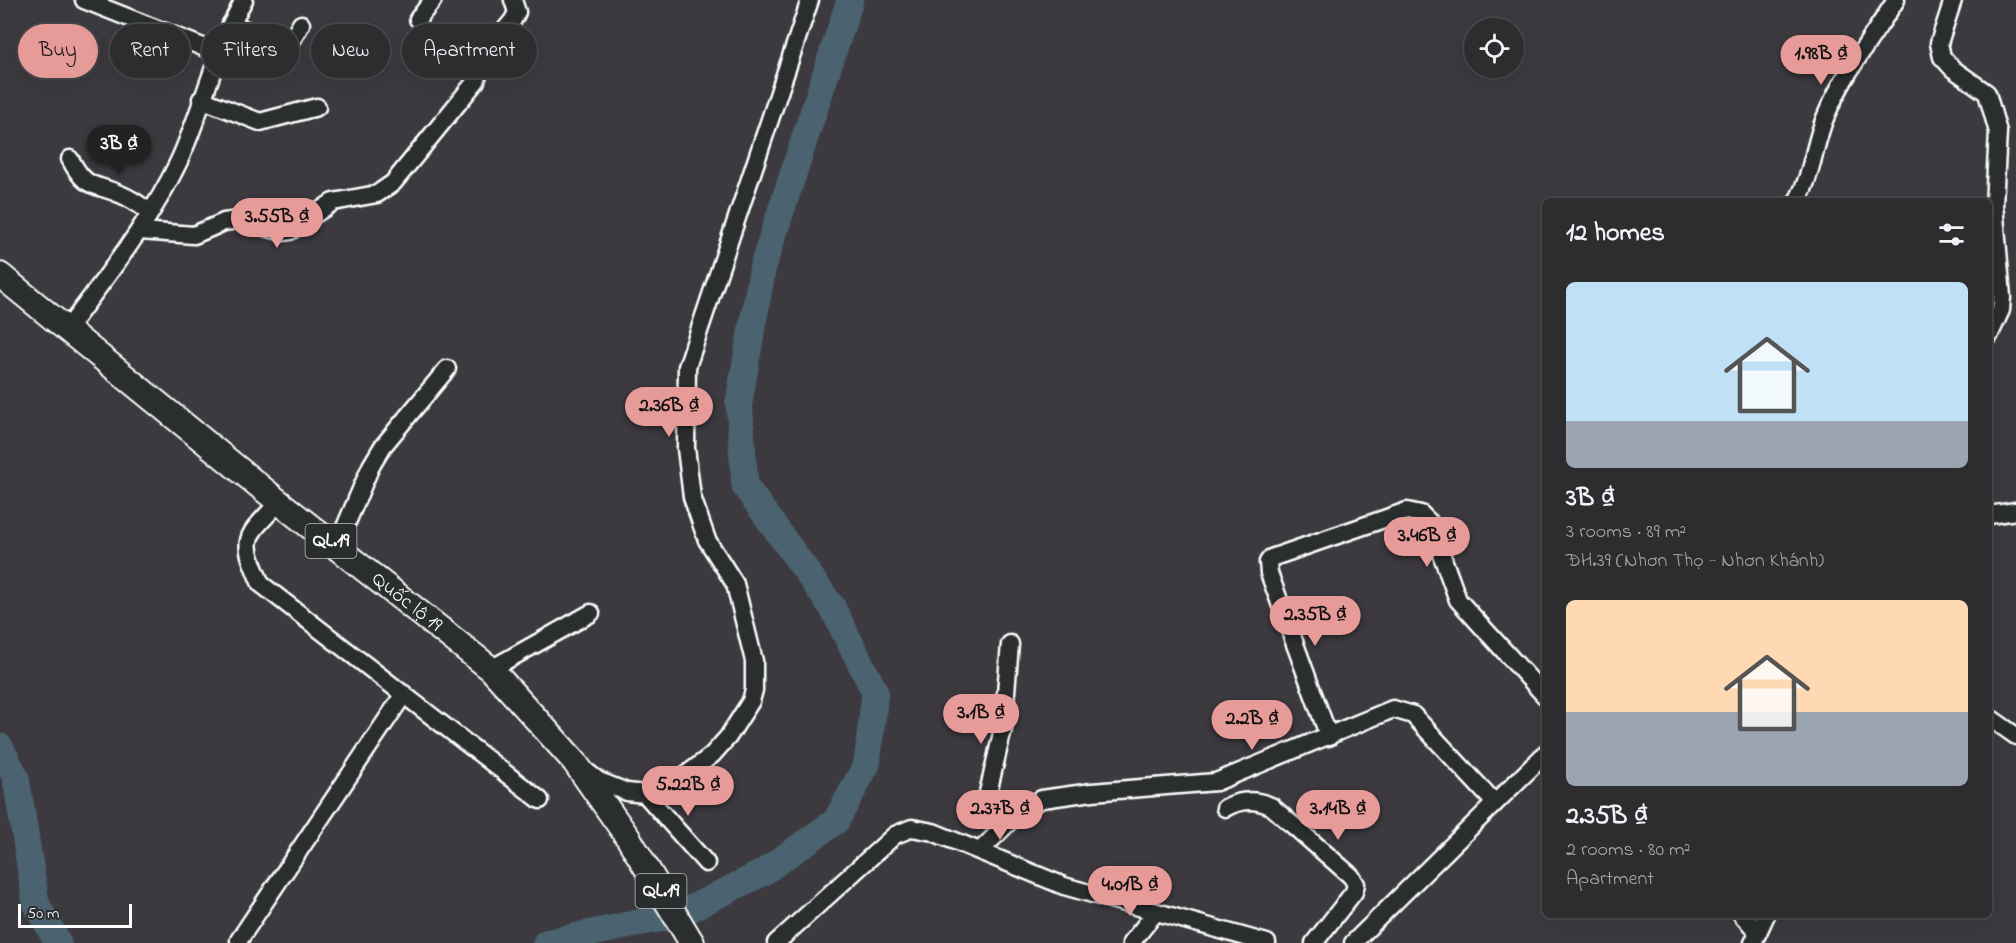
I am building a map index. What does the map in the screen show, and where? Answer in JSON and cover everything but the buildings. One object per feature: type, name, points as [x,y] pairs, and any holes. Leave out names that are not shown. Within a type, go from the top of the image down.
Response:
[{"type":"highway","name":"Quốc lộ 19","points":[[0,275],[68,328],[279,502],[491,669],[574,761],[629,839],[693,943]]},
{"type":"street","points":[[84,0],[202,47]]},
{"type":"street","points":[[231,24],[244,0]]},
{"type":"street","points":[[418,19],[433,0]]},
{"type":"street","points":[[140,231],[195,235],[224,222],[238,220],[284,232],[290,231],[333,202],[384,190],[438,129],[476,81],[484,57],[517,12],[513,0]]},
{"type":"street","points":[[574,761],[599,781],[613,788],[645,794],[678,781],[712,755],[744,714],[754,690],[754,661],[735,584],[707,540],[692,497],[686,447],[687,367],[810,0]]},
{"type":"street","points":[[1799,198],[1807,179],[1817,140],[1836,95],[1896,0]]},
{"type":"street","points":[[1953,0],[1939,43],[1942,57],[1953,69],[1987,93],[1998,132],[1995,213],[2002,297],[2001,310],[1992,330]]},
{"type":"street","points":[[299,28],[301,24]]},
{"type":"street","points":[[68,328],[140,231],[179,160],[209,78]]},
{"type":"street","points":[[201,99],[260,122],[317,106]]},
{"type":"street","points":[[70,159],[78,173],[90,185],[121,195],[150,212]]},
{"type":"street","points":[[337,546],[370,466],[383,446],[447,369]]},
{"type":"street","points":[[279,502],[249,534],[246,545],[261,584],[540,800]]},
{"type":"street","points":[[1329,737],[1269,573],[1268,561],[1271,558],[1407,511],[1421,514],[1430,523],[1458,600],[1542,693]]},
{"type":"street","points":[[1992,515],[2016,511]]},
{"type":"street","points":[[491,669],[591,613]]},
{"type":"street","points":[[1006,824],[988,808],[987,797],[1003,729],[1010,644]]},
{"type":"street","points":[[239,940],[404,694]]},
{"type":"street","points":[[980,851],[1022,809],[1042,799],[1092,792],[1216,782],[1393,709],[1407,712],[1495,803]]},
{"type":"street","points":[[1992,719],[2016,736]]},
{"type":"street","points":[[1353,943],[1542,757]]},
{"type":"street","points":[[645,794],[706,862]]},
{"type":"street","points":[[1225,808],[1235,802],[1249,800],[1260,801],[1271,806],[1351,876],[1356,884],[1354,892],[1314,943]]},
{"type":"street","points":[[776,943],[904,830],[912,828],[933,832],[1053,883],[1267,943]]},
{"type":"street","points":[[1138,941],[1156,912]]},
{"type":"street","points":[[1744,918],[1756,938]]},
{"type":"street","points":[[1756,938],[1765,918]]},
{"type":"waterway","points":[[546,943],[680,914],[762,873],[836,821],[867,764],[875,692],[832,607],[745,486],[739,401],[763,266],[850,0]]},
{"type":"waterway","points":[[0,747],[16,778],[36,903],[58,943]]}]
